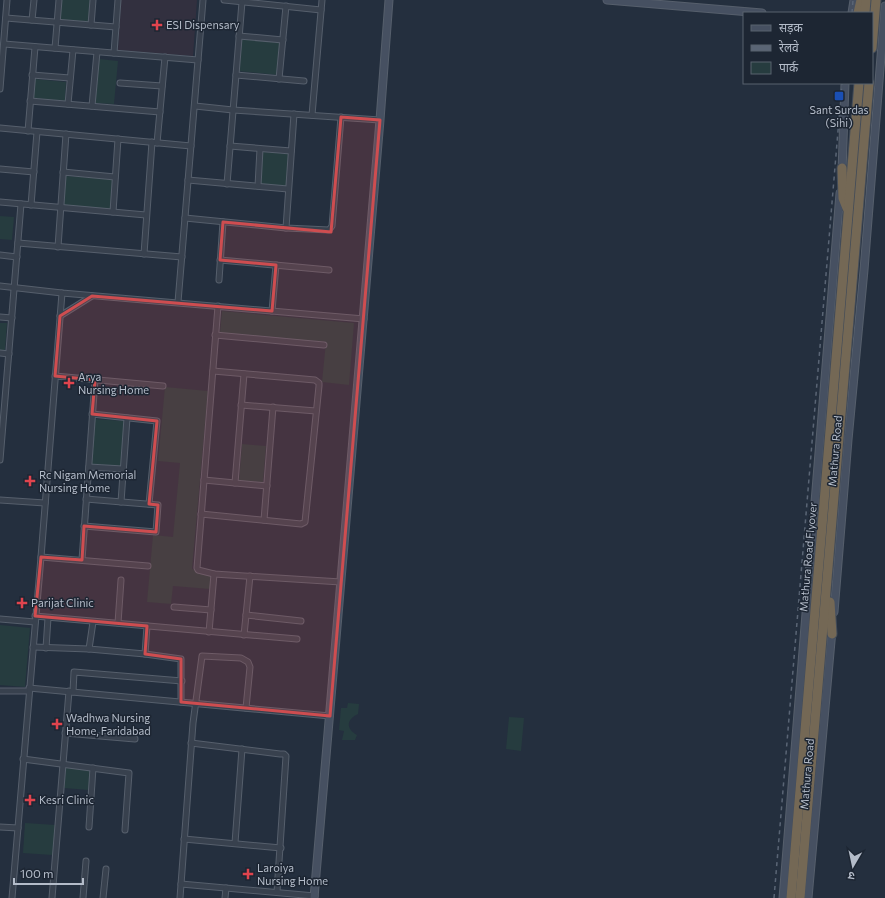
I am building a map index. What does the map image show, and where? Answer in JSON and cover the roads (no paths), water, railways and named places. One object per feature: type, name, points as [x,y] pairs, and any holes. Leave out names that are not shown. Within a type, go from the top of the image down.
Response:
[{"type":"highway","points":[[858,12],[861,0]]},
{"type":"highway","points":[[865,12],[866,0]]},
{"type":"highway","points":[[873,36],[876,0]]},
{"type":"highway","points":[[838,226],[848,215],[859,84]]},
{"type":"highway","name":"Mathura Road","points":[[827,581],[869,84]]},
{"type":"highway","points":[[842,168],[843,198],[848,215]]},
{"type":"highway","name":"Mathura Road Flyover","points":[[791,898],[848,215]]},
{"type":"highway","points":[[827,581],[832,634]]},
{"type":"highway","name":"Mathura Road Flyover","points":[[808,898],[827,581]]},
{"type":"main road","points":[[314,897],[364,319],[389,0]]},
{"type":"main road","points":[[607,0],[750,12]]},
{"type":"main road","points":[[852,12],[854,0]]},
{"type":"main road","name":"Mathura Road","points":[[808,898],[864,270],[885,6]]},
{"type":"main road","name":"Mathura Road","points":[[783,898],[838,226],[845,84]]},
{"type":"street","points":[[0,89],[4,44],[2,31],[6,18],[7,0]]},
{"type":"street","points":[[32,20],[34,0]]},
{"type":"street","points":[[55,48],[59,0]]},
{"type":"street","points":[[91,25],[93,0]]},
{"type":"street","points":[[114,53],[118,0]]},
{"type":"street","points":[[178,302],[204,0]]},
{"type":"street","points":[[224,0],[321,10]]},
{"type":"street","points":[[312,115],[322,0]]},
{"type":"street","points":[[227,184],[242,2]]},
{"type":"street","points":[[279,79],[286,6]]},
{"type":"street","points":[[6,18],[116,28]]},
{"type":"street","points":[[239,36],[283,40]]},
{"type":"street","points":[[4,44],[198,60]]},
{"type":"street","points":[[28,131],[35,46]]},
{"type":"street","points":[[68,104],[73,50]]},
{"type":"street","points":[[92,106],[97,52]]},
{"type":"street","points":[[144,254],[146,215],[160,112],[165,57]]},
{"type":"street","points":[[32,75],[70,78]]},
{"type":"street","points":[[236,75],[304,81]]},
{"type":"street","points":[[120,83],[162,86]]},
{"type":"street","points":[[30,101],[160,112]]},
{"type":"street","points":[[194,106],[380,120]]},
{"type":"street","points":[[286,228],[294,114]]},
{"type":"street","points":[[185,218],[325,231],[331,229],[341,117]]},
{"type":"street","points":[[0,128],[191,146]]},
{"type":"street","points":[[31,205],[37,132]]},
{"type":"street","points":[[58,246],[66,134]]},
{"type":"street","points":[[113,212],[118,139]]},
{"type":"street","points":[[230,146],[291,151]]},
{"type":"street","points":[[258,186],[260,148]]},
{"type":"street","points":[[0,169],[34,172]]},
{"type":"street","points":[[64,172],[115,177]]},
{"type":"street","points":[[188,180],[288,189]]},
{"type":"street","points":[[0,202],[146,215]]},
{"type":"street","points":[[0,459],[21,204]]},
{"type":"street","points":[[219,280],[224,222]]},
{"type":"street","points":[[18,243],[182,257]]},
{"type":"street","points":[[0,256],[17,257]]},
{"type":"street","points":[[220,260],[329,270]]},
{"type":"street","points":[[272,311],[276,265]]},
{"type":"street","points":[[0,286],[92,296],[178,302],[364,319]]},
{"type":"street","points":[[12,898],[62,293]]},
{"type":"street","points":[[60,316],[92,296]]},
{"type":"street","points":[[218,306],[197,568],[198,570],[214,574],[341,582]]},
{"type":"street","points":[[0,317],[12,318]]},
{"type":"street","points":[[215,335],[324,345]]},
{"type":"street","points":[[0,353],[9,354]]},
{"type":"street","points":[[201,514],[301,524],[305,522],[319,386],[318,381],[212,371]]},
{"type":"street","points":[[235,483],[244,374]]},
{"type":"street","points":[[55,376],[163,386]]},
{"type":"street","points":[[82,560],[95,380]]},
{"type":"street","points":[[0,384],[6,384]]},
{"type":"street","points":[[241,404],[316,411]]},
{"type":"street","points":[[264,520],[273,408]]},
{"type":"street","points":[[92,414],[157,421],[149,504]]},
{"type":"street","points":[[121,502],[127,418]]},
{"type":"street","points":[[89,467],[123,469]]},
{"type":"street","points":[[204,480],[267,486]]},
{"type":"street","points":[[84,526],[156,532],[158,505],[86,499]]},
{"type":"street","points":[[0,500],[45,503]]},
{"type":"street","points":[[41,557],[148,566]]},
{"type":"street","points":[[209,632],[214,574]]},
{"type":"street","points":[[244,635],[250,576]]},
{"type":"street","points":[[118,623],[120,580]]},
{"type":"street","points":[[174,607],[211,610]]},
{"type":"street","points":[[246,615],[301,621]]},
{"type":"street","points":[[46,648],[48,618]]},
{"type":"street","points":[[0,619],[48,618],[297,640]]},
{"type":"street","points":[[89,649],[93,622]]},
{"type":"street","points":[[145,654],[147,626]]},
{"type":"street","points":[[33,647],[89,649],[181,659],[181,702]]},
{"type":"street","points":[[180,898],[191,743],[202,656],[241,658],[248,662],[250,668],[246,708]]},
{"type":"street","points":[[52,898],[65,733],[74,672],[182,681]]},
{"type":"street","points":[[0,691],[29,689],[71,692],[330,716]]},
{"type":"street","points":[[65,733],[135,739]]},
{"type":"street","points":[[191,743],[284,754],[286,756],[277,892]]},
{"type":"street","points":[[235,843],[242,749]]},
{"type":"street","points":[[23,760],[129,773],[125,830]]},
{"type":"street","points":[[89,827],[93,768]]},
{"type":"street","points":[[0,827],[18,828]]},
{"type":"street","points":[[184,839],[281,848]]},
{"type":"street","points":[[83,898],[86,860]]},
{"type":"street","points":[[103,898],[106,868]]},
{"type":"street","points":[[181,884],[277,892],[314,897]]},
{"type":"street","points":[[225,898],[226,888]]},
{"type":"street","points":[[255,898],[256,891]]},
{"type":"railway","points":[[852,12],[853,0]]},
{"type":"railway","points":[[774,898],[842,84]]},
{"type":"place","name":"ESI Dispensary","points":[[157,25]]},
{"type":"place","name":"Sant Surdas (Sihi)","points":[[839,96]]},
{"type":"place","name":"Arya Nursing Home","points":[[69,383]]},
{"type":"place","name":"Rc Nigam Memorial Nursing Home","points":[[30,481]]},
{"type":"place","name":"Parijat Clinic","points":[[22,603]]},
{"type":"place","name":"Wadhwa Nursing Home, Faridabad","points":[[57,724]]},
{"type":"place","name":"Kesri Clinic","points":[[30,800]]},
{"type":"place","name":"Laroiya Nursing Home","points":[[248,874]]}]
